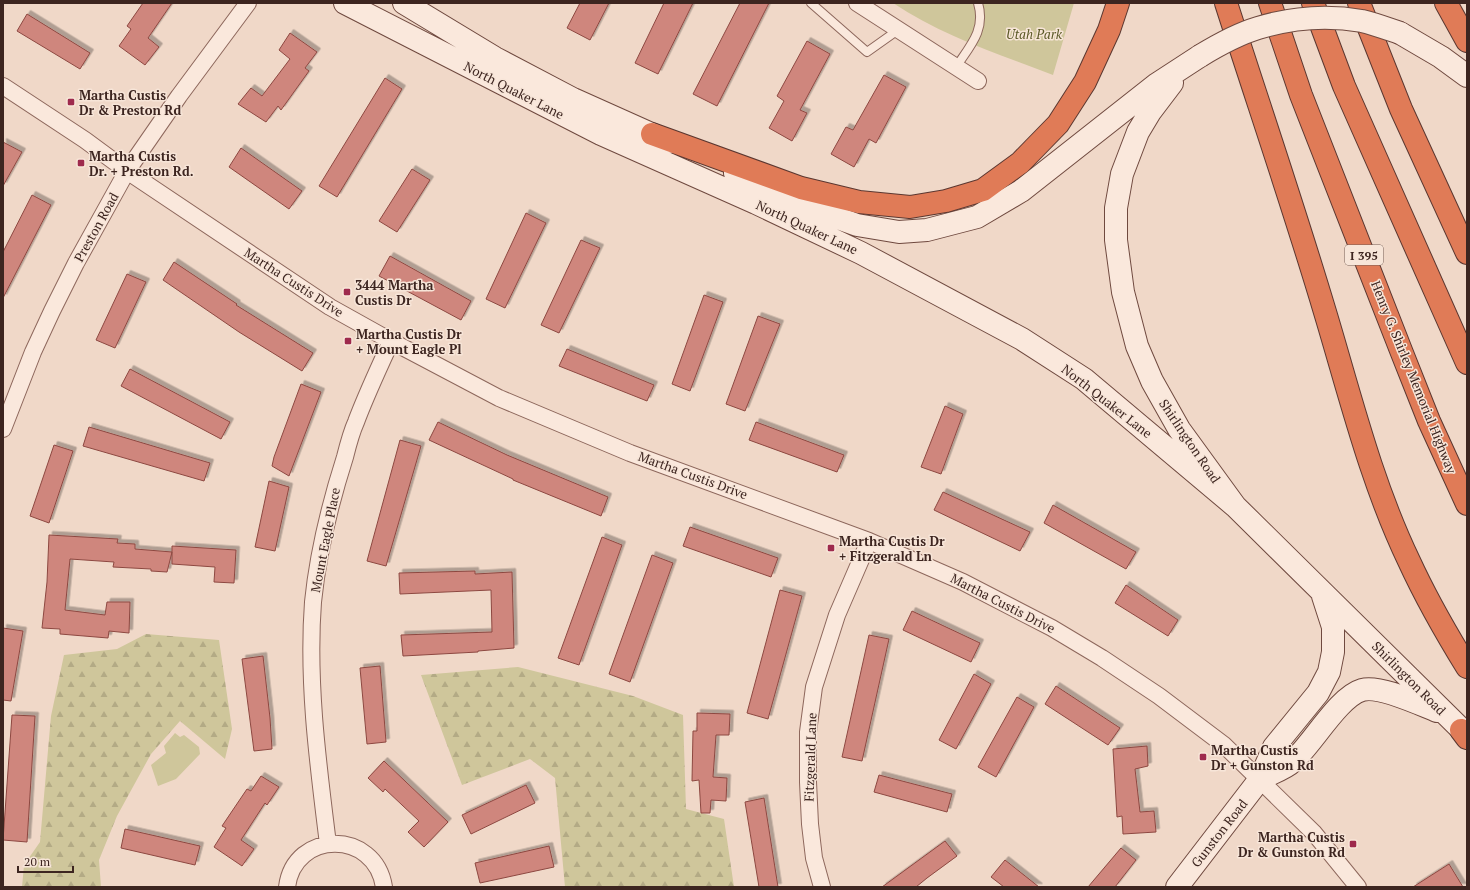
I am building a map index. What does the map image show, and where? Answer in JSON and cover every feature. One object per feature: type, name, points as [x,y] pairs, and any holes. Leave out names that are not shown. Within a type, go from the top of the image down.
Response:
[{"type":"highway","points":[[652,134],[801,188],[859,202],[910,207],[946,201],[983,190],[1020,163],[1058,124],[1085,82],[1110,30],[1118,3]]},
{"type":"highway","points":[[1226,3],[1325,311],[1350,401],[1381,492],[1408,560],[1440,624],[1467,667]]},
{"type":"highway","name":"Henry G. Shirley Memorial Highway","points":[[1270,3],[1301,95],[1390,324],[1429,421],[1467,504]]},
{"type":"highway","points":[[1312,3],[1344,86],[1467,363]]},
{"type":"highway","points":[[1359,3],[1401,108],[1467,253]]},
{"type":"highway","points":[[1446,3],[1467,41]]},
{"type":"main road","name":"North Quaker Lane","points":[[345,3],[601,134],[756,202],[861,253],[1022,339],[1084,379],[1235,506]]},
{"type":"main road","name":"North Quaker Lane","points":[[404,3],[495,58],[572,99],[652,134],[813,209],[857,225],[898,232],[927,230],[977,217],[1021,191],[1157,84],[1200,56]]},
{"type":"main road","name":"Shirlington Road","points":[[1461,730],[1235,506],[1179,429],[1152,381],[1137,346],[1123,292],[1116,240],[1116,208],[1122,174],[1138,132],[1164,93],[1200,56],[1223,43],[1258,28],[1302,19],[1332,18],[1362,21],[1400,33],[1441,57],[1467,76]]},
{"type":"main road","name":"Gunston Road","points":[[1177,887],[1260,779],[1274,747],[1318,693],[1328,672],[1333,652],[1333,627],[1322,592]]},
{"type":"main road","name":"Gunston Road","points":[[1260,779],[1292,763],[1349,696],[1362,690],[1378,690],[1406,699],[1461,730]]},
{"type":"street","name":"Preston Road","points":[[3,429],[52,311],[76,263],[127,171],[248,3]]},
{"type":"street","points":[[857,3],[978,81]]},
{"type":"street","name":"Martha Custis Drive","points":[[3,86],[330,307],[391,342],[499,398],[630,453],[869,541],[1002,600],[1052,628],[1102,658],[1159,696],[1224,745],[1314,833],[1358,887]]},
{"type":"street","name":"Mount Eagle Place","points":[[328,844],[316,749],[312,634],[313,601],[321,549],[335,488],[356,422],[391,342]]},
{"type":"street","name":"Fitzgerald Lane","points":[[822,887],[814,858],[810,824],[808,782],[808,732],[814,687],[837,616],[869,541]]},
{"type":"street","points":[[287,887],[288,879],[295,863],[308,852],[328,844],[338,843],[352,846],[365,853],[376,864],[382,877],[384,887]]},
{"type":"lane","points":[[811,3],[867,52],[898,30]]},
{"type":"lane","points":[[956,67],[979,30],[981,16],[978,3]]},
{"type":"green space","name":"Utah Park","points":[[893,3],[1074,3],[1053,75],[951,35],[912,15]]},
{"type":"green space","points":[[146,634],[219,640],[232,729],[225,759],[180,721],[151,754],[117,816],[99,860],[101,887],[22,887],[24,865],[40,842],[51,716],[64,655],[117,649]]},
{"type":"green space","points":[[518,667],[633,696],[683,715],[686,809],[724,819],[734,887],[565,887],[555,778],[530,759],[462,785],[421,675]]},
{"type":"green space","points":[[175,733],[180,737],[184,735],[199,747],[200,754],[176,779],[158,786],[151,765],[166,753],[164,746]]},
{"type":"building","points":[[143,3],[172,3],[148,38],[159,47],[145,65],[119,46],[131,29],[127,26]]},
{"type":"building","points":[[580,3],[609,3],[590,40],[567,28]]},
{"type":"building","points":[[664,3],[693,3],[658,74],[635,63]]},
{"type":"building","points":[[740,3],[769,3],[717,106],[693,94]]},
{"type":"building","points":[[27,14],[90,53],[80,69],[17,31]]},
{"type":"building","points":[[290,33],[317,52],[305,68],[309,71],[281,110],[278,106],[266,122],[238,104],[251,88],[262,96],[290,59],[279,50]]},
{"type":"building","points":[[807,41],[830,54],[800,110],[807,113],[792,141],[769,128],[784,101],[777,96]]},
{"type":"building","points":[[884,75],[906,87],[876,143],[869,139],[854,167],[831,154],[846,127],[853,130]]},
{"type":"building","points":[[385,78],[402,89],[337,197],[319,186]]},
{"type":"building","points":[[3,142],[22,152],[3,186]]},
{"type":"building","points":[[241,148],[302,191],[289,209],[229,167]]},
{"type":"building","points":[[412,169],[430,180],[397,232],[379,221]]},
{"type":"building","points":[[32,195],[51,205],[3,298],[3,252]]},
{"type":"building","points":[[526,213],[546,223],[505,308],[486,299]]},
{"type":"building","points":[[581,240],[600,248],[559,333],[541,325]]},
{"type":"building","points":[[390,256],[471,301],[461,320],[379,276]]},
{"type":"building","points":[[174,262],[237,304],[236,305],[313,353],[302,371],[239,332],[163,280]]},
{"type":"building","points":[[127,274],[146,282],[115,348],[96,340]]},
{"type":"building","points":[[704,295],[723,302],[690,391],[672,384]]},
{"type":"building","points":[[758,316],[780,324],[745,411],[726,404]]},
{"type":"building","points":[[567,349],[654,385],[647,401],[559,366]]},
{"type":"building","points":[[130,369],[230,422],[221,439],[121,386]]},
{"type":"building","points":[[301,384],[321,392],[289,476],[272,466]]},
{"type":"building","points":[[945,406],[963,414],[941,474],[921,467]]},
{"type":"building","points":[[438,422],[507,455],[608,497],[601,516],[513,480],[429,440]]},
{"type":"building","points":[[756,422],[844,455],[837,472],[749,440]]},
{"type":"building","points":[[89,427],[210,463],[204,481],[83,446]]},
{"type":"building","points":[[400,440],[421,446],[386,566],[367,561]]},
{"type":"building","points":[[54,445],[73,451],[49,523],[30,516]]},
{"type":"building","points":[[269,481],[289,487],[275,551],[255,547]]},
{"type":"building","points":[[943,492],[1030,532],[1020,551],[934,510]]},
{"type":"building","points":[[1053,505],[1136,552],[1126,569],[1044,523]]},
{"type":"building","points":[[690,527],[778,558],[771,577],[683,546]]},
{"type":"building","points":[[49,535],[118,539],[117,543],[135,544],[135,549],[172,552],[167,572],[151,571],[151,569],[113,567],[114,562],[70,559],[65,610],[105,615],[107,602],[130,602],[129,633],[109,631],[108,638],[60,634],[60,629],[42,628],[47,582]]},
{"type":"building","points":[[602,537],[622,545],[579,665],[558,658]]},
{"type":"building","points":[[172,546],[236,550],[234,583],[214,582],[215,567],[172,564]]},
{"type":"building","points":[[652,555],[673,563],[630,682],[609,674]]},
{"type":"building","points":[[475,571],[475,574],[512,572],[514,648],[478,652],[403,656],[401,635],[492,632],[491,590],[400,594],[399,573]]},
{"type":"building","points":[[1126,585],[1178,620],[1168,636],[1115,603]]},
{"type":"building","points":[[780,590],[802,596],[768,719],[747,713]]},
{"type":"building","points":[[912,611],[980,643],[971,662],[903,630]]},
{"type":"building","points":[[3,628],[23,631],[11,701],[3,700]]},
{"type":"building","points":[[869,635],[889,639],[862,761],[842,757]]},
{"type":"building","points":[[263,656],[272,749],[254,751],[242,659]]},
{"type":"building","points":[[380,666],[386,742],[367,744],[360,668]]},
{"type":"building","points":[[974,674],[991,684],[956,749],[939,740]]},
{"type":"building","points":[[1056,686],[1120,728],[1108,745],[1045,704]]},
{"type":"building","points":[[1017,697],[1034,707],[996,777],[978,767]]},
{"type":"building","points":[[697,713],[730,714],[729,735],[716,735],[713,777],[727,778],[726,801],[711,800],[710,813],[701,813],[699,780],[692,781],[693,731],[697,731]]},
{"type":"building","points":[[12,715],[35,716],[27,842],[3,840]]},
{"type":"building","points":[[1147,746],[1148,766],[1135,769],[1140,812],[1154,811],[1156,832],[1123,834],[1122,816],[1117,817],[1113,749]]},
{"type":"building","points":[[384,761],[448,822],[424,847],[408,832],[419,821],[385,789],[383,792],[368,778]]},
{"type":"building","points":[[879,775],[952,794],[947,812],[874,792]]},
{"type":"building","points":[[261,776],[279,787],[267,805],[265,803],[241,840],[254,849],[242,866],[214,847],[226,828],[222,826],[247,789],[251,791]]},
{"type":"building","points":[[526,785],[535,803],[471,834],[462,815]]},
{"type":"building","points":[[764,798],[778,887],[759,887],[745,802]]},
{"type":"building","points":[[125,829],[200,846],[195,865],[121,848]]},
{"type":"building","points":[[945,841],[957,856],[916,887],[882,887]]},
{"type":"building","points":[[549,846],[554,867],[480,883],[475,863]]},
{"type":"building","points":[[1121,848],[1136,860],[1115,887],[1088,887]]},
{"type":"building","points":[[1005,860],[1039,887],[1004,887],[991,877]]},
{"type":"building","points":[[1449,864],[1463,887],[1413,887]]},
{"type":"place","name":"Martha Custis Dr & Preston Rd","points":[[71,102]]},
{"type":"place","name":"Martha Custis Dr. + Preston Rd.","points":[[81,163]]},
{"type":"place","name":"3444 Martha Custis Dr","points":[[347,292]]},
{"type":"place","name":"Martha Custis Dr + Mount Eagle Pl","points":[[348,341]]},
{"type":"place","name":"Martha Custis Dr + Fitzgerald Ln","points":[[831,548]]},
{"type":"place","name":"Martha Custis Dr + Gunston Rd","points":[[1203,757]]},
{"type":"place","name":"Martha Custis Dr & Gunston Rd","points":[[1353,844]]}]
